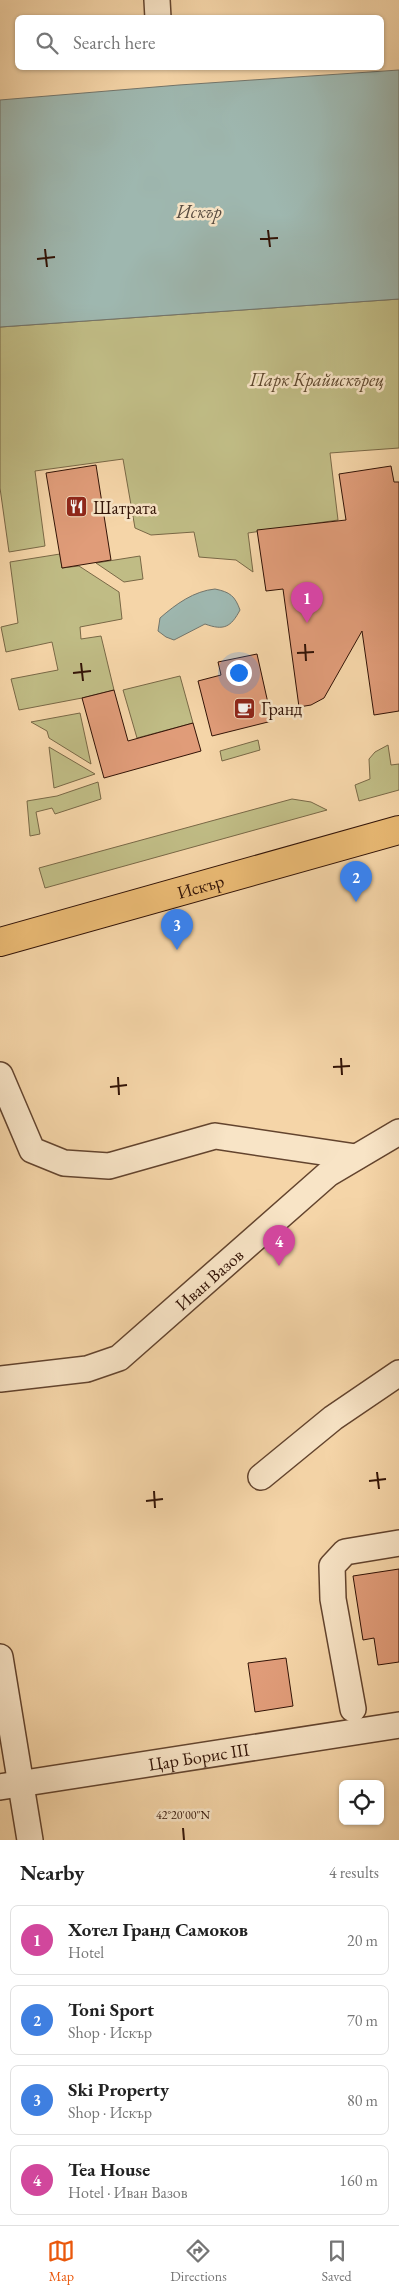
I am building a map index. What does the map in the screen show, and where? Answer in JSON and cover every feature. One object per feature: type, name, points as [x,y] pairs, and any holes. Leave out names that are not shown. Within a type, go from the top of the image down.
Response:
[{"type":"main road","name":"Искър","points":[[0,942],[399,830]]},
{"type":"street","points":[[157,0],[158,15]]},
{"type":"street","points":[[0,1075],[32,1150],[64,1163],[109,1166],[215,1136],[356,1156]]},
{"type":"street","name":"Иван Вазов","points":[[0,1379],[87,1369],[119,1358],[328,1174],[399,1132]]},
{"type":"street","points":[[260,1477],[333,1418],[399,1373]]},
{"type":"street","points":[[353,1709],[333,1599],[332,1566],[345,1552],[399,1543]]},
{"type":"street","points":[[0,1657],[10,1785],[30,1840]]},
{"type":"street","name":"Цар Борис III","points":[[10,1785],[399,1726]]},
{"type":"street","points":[[0,1802],[10,1785]]},
{"type":"green space","name":"Парк Крайискърец","points":[[399,299],[399,448],[330,453],[338,520],[248,533],[253,572],[236,560],[199,557],[194,532],[151,535],[135,528],[123,459],[35,471],[45,546],[9,552],[0,488],[0,327]]},
{"type":"green space","points":[[60,554],[62,568],[79,566],[119,592],[122,619],[80,627],[81,639],[101,636],[114,690],[19,710],[11,679],[58,670],[52,642],[6,652],[1,627],[18,623],[10,562]]},
{"type":"green space","points":[[140,556],[143,579],[124,582],[96,563]]},
{"type":"green space","points":[[180,676],[193,723],[137,738],[123,690]]},
{"type":"green space","points":[[80,713],[91,764],[49,738],[47,731],[31,722]]},
{"type":"green space","points":[[258,740],[260,750],[222,761],[220,751]]},
{"type":"green space","points":[[388,745],[391,765],[399,764],[399,790],[359,801],[355,785],[370,779],[369,759],[375,752]]},
{"type":"green space","points":[[49,747],[95,774],[54,788]]},
{"type":"green space","points":[[98,782],[101,799],[55,814],[52,808],[36,812],[40,834],[30,836],[27,801],[57,796]]},
{"type":"green space","points":[[292,799],[311,802],[327,810],[45,888],[39,868]]},
{"type":"water","points":[[399,70],[399,299],[0,327],[0,100],[179,85]]},
{"type":"water","points":[[215,589],[231,595],[238,605],[240,610],[230,624],[217,627],[205,624],[174,640],[158,631],[160,618],[172,608],[193,595]]},
{"type":"building","name":"Шатрата","points":[[96,465],[111,560],[62,568],[46,473]]},
{"type":"building","points":[[391,466],[394,482],[399,482],[399,711],[374,715],[362,631],[324,698],[311,705],[299,707],[283,589],[266,591],[257,530],[346,520],[339,474]]},
{"type":"building","points":[[257,654],[272,721],[212,736],[198,681],[221,675],[218,662]]},
{"type":"building","points":[[114,690],[128,741],[193,723],[201,751],[104,778],[82,698]]},
{"type":"building","points":[[399,1569],[399,1662],[378,1665],[374,1638],[363,1640],[353,1576]]},
{"type":"building","points":[[286,1658],[293,1706],[255,1712],[248,1663]]},
{"type":"place","name":"Шатрата","points":[[77,507]]},
{"type":"place","name":"Хотел Гранд Самоков","points":[[307,623]]},
{"type":"place","name":"Гранд","points":[[245,708]]},
{"type":"place","name":"Toni Sport","points":[[356,902]]},
{"type":"place","name":"Ski Property","points":[[177,950]]},
{"type":"place","name":"Tea House","points":[[279,1266]]}]
